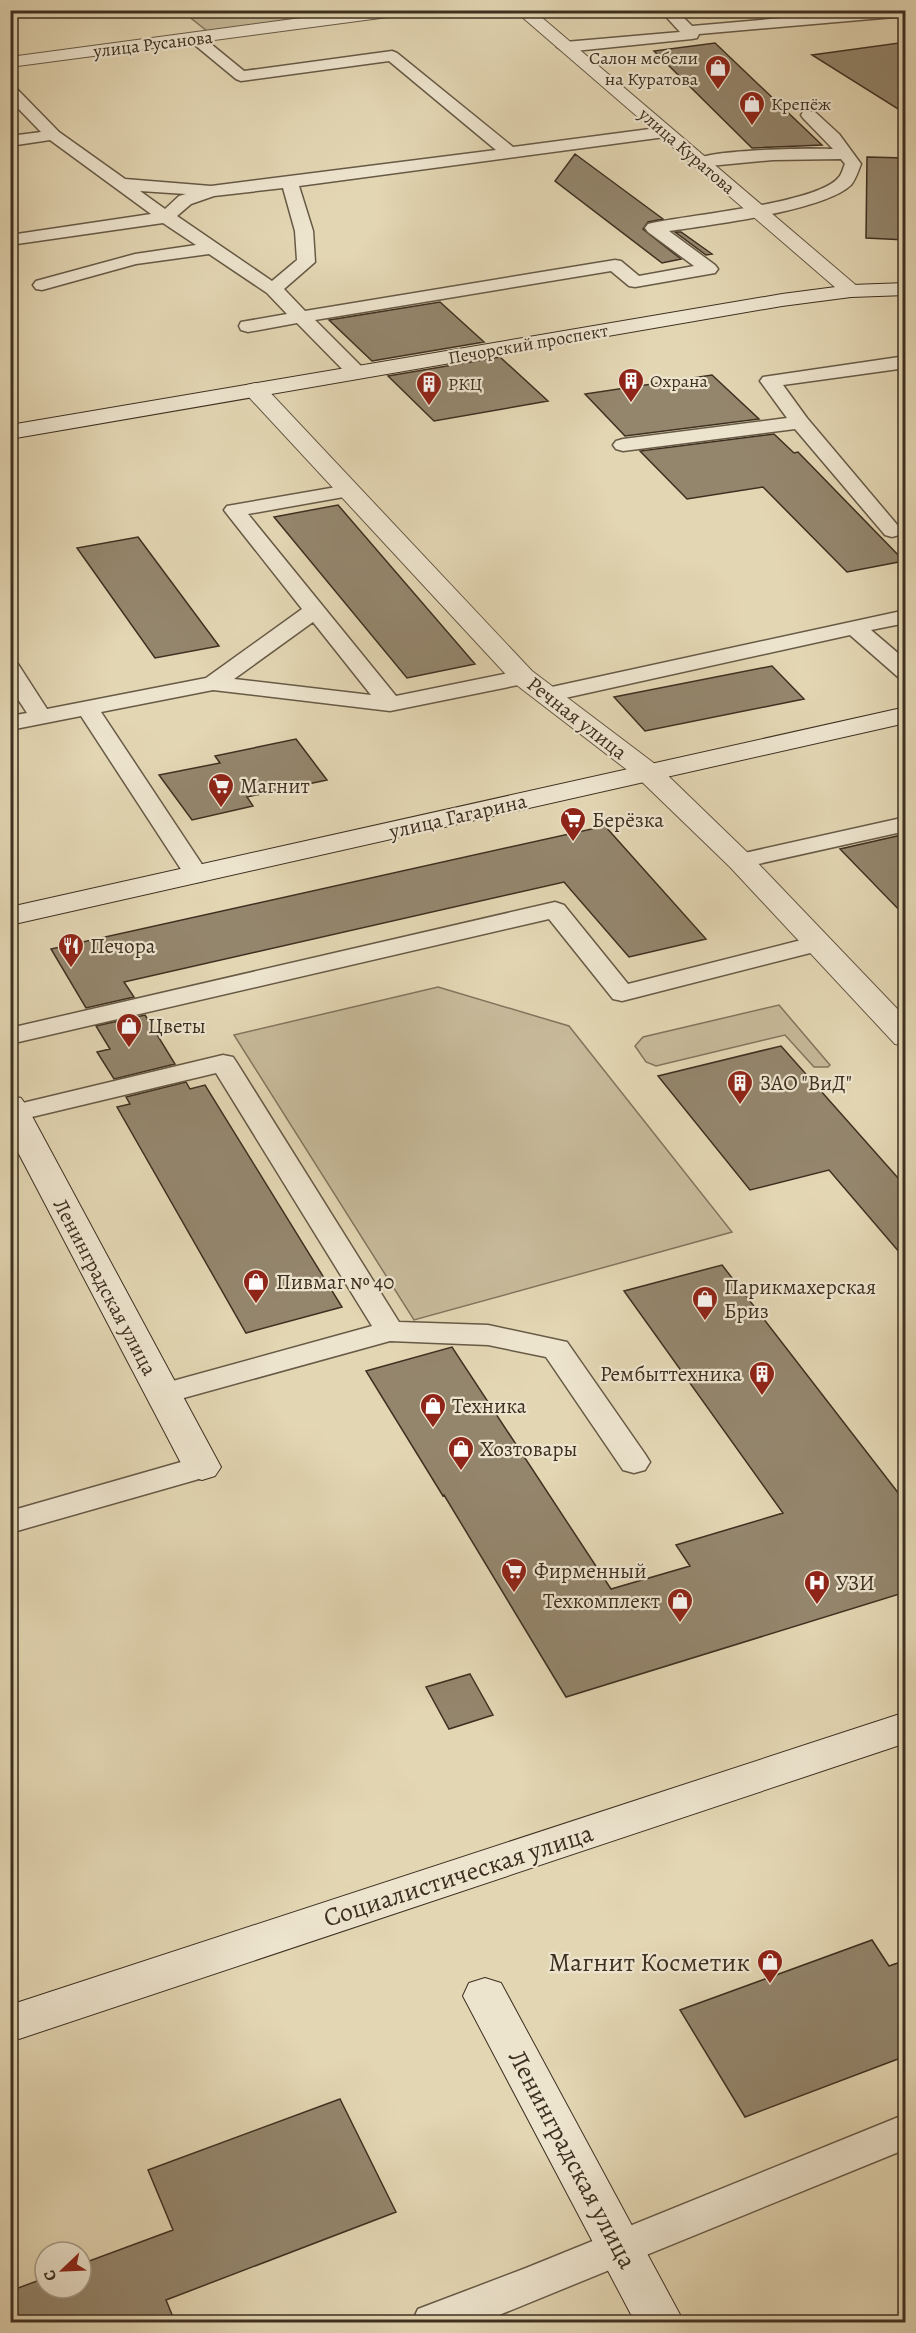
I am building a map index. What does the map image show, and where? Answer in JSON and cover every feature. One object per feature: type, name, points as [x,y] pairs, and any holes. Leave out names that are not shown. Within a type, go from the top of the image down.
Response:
[{"type":"street","name":"улица Русанова","points":[[10,62],[403,10]]},
{"type":"street","name":"улица Куратова","points":[[522,10],[851,291]]},
{"type":"street","name":"Печорский проспект","points":[[10,432],[782,300],[851,291],[906,289]]},
{"type":"street","name":"Речная улица","points":[[255,390],[523,677],[649,773],[740,861],[906,1037]]},
{"type":"street","name":"улица Гагарина","points":[[10,916],[906,716]]},
{"type":"street","name":"Ленинградская улица","points":[[13,1109],[202,1467]]},
{"type":"street","name":"Социалистическая улица","points":[[10,2024],[906,1727]]},
{"type":"street","name":"Ленинградская улица","points":[[485,1996],[660,2322]]},
{"type":"lane","points":[[565,47],[692,35],[667,10]]},
{"type":"lane","points":[[688,31],[906,12]]},
{"type":"lane","points":[[195,38],[241,76],[392,56],[510,153]]},
{"type":"lane","points":[[14,100],[53,135],[120,184],[273,289],[357,373]]},
{"type":"lane","points":[[248,326],[615,266],[635,282],[709,269],[654,228],[757,211],[826,192],[845,182],[853,164],[833,137],[808,115]]},
{"type":"lane","points":[[120,184],[211,191],[665,132]]},
{"type":"lane","points":[[10,141],[53,135]]},
{"type":"lane","points":[[699,162],[785,154],[847,154]]},
{"type":"lane","points":[[273,289],[306,262],[304,231],[290,182]]},
{"type":"lane","points":[[10,240],[166,217],[185,200],[211,191]]},
{"type":"lane","points":[[42,285],[135,259],[212,248]]},
{"type":"lane","points":[[892,531],[800,422],[770,381],[906,362]]},
{"type":"lane","points":[[623,445],[800,422]]},
{"type":"lane","points":[[348,491],[234,510],[390,704]]},
{"type":"lane","points":[[213,683],[315,610]]},
{"type":"lane","points":[[547,695],[906,616]]},
{"type":"lane","points":[[854,627],[906,672]]},
{"type":"lane","points":[[10,669],[41,717]]},
{"type":"lane","points":[[10,723],[213,683],[390,704],[523,677]]},
{"type":"lane","points":[[87,708],[197,875]]},
{"type":"lane","points":[[740,861],[906,824]]},
{"type":"lane","points":[[10,1036],[555,910],[622,993],[818,944]]},
{"type":"lane","points":[[13,1109],[223,1063],[390,1331]]},
{"type":"lane","points":[[162,1394],[390,1331],[488,1335],[556,1349],[634,1462]]},
{"type":"lane","points":[[10,1522],[202,1467]]},
{"type":"lane","points":[[433,2322],[906,2131]]},
{"type":"shaded area","points":[[182,11],[367,11],[207,31]]},
{"type":"shaded area","points":[[438,987],[569,1026],[732,1232],[414,1320],[234,1035]]},
{"type":"shaded area","points":[[779,1005],[830,1065],[828,1067],[814,1067],[785,1035],[656,1066],[646,1062],[635,1046],[643,1037]]},
{"type":"building","points":[[906,42],[906,114],[812,55]]},
{"type":"building","points":[[715,43],[822,145],[752,148],[654,51]]},
{"type":"building","points":[[575,154],[663,219],[648,222],[643,229],[681,259],[662,263],[555,181]]},
{"type":"building","points":[[867,157],[906,158],[906,240],[866,238]]},
{"type":"building","points":[[675,232],[681,232],[712,254],[706,255]]},
{"type":"building","points":[[440,302],[484,342],[372,361],[329,320]]},
{"type":"building","points":[[500,357],[548,401],[434,421],[388,376]]},
{"type":"building","points":[[712,375],[759,419],[625,436],[585,394]]},
{"type":"building","points":[[774,434],[794,453],[798,452],[904,561],[847,572],[763,487],[687,499],[640,451]]},
{"type":"building","points":[[338,505],[475,664],[407,678],[274,517]]},
{"type":"building","points":[[138,537],[219,646],[155,658],[77,548]]},
{"type":"building","points":[[772,666],[804,699],[645,731],[614,697]]},
{"type":"building","points":[[296,739],[327,780],[247,797],[253,806],[192,820],[159,775],[220,763],[215,756]]},
{"type":"building","points":[[605,826],[706,939],[629,957],[564,882],[124,982],[134,997],[86,1008],[51,949]]},
{"type":"building","points":[[906,834],[906,917],[840,849]]},
{"type":"building","points":[[145,1015],[175,1064],[114,1079],[97,1052],[110,1049],[96,1026]]},
{"type":"building","name":"ЗАО \"ВиД\"","points":[[781,1046],[906,1187],[906,1260],[829,1170],[750,1190],[658,1076]]},
{"type":"building","points":[[186,1082],[190,1089],[205,1085],[342,1307],[246,1333],[117,1107],[130,1104],[126,1097]]},
{"type":"building","name":"Рембыттехника","points":[[722,1265],[906,1503],[906,1592],[566,1697],[366,1371],[452,1347],[611,1589],[690,1566],[676,1545],[783,1513],[624,1291]]},
{"type":"building","points":[[470,1674],[493,1715],[449,1729],[426,1687]]},
{"type":"building","points":[[872,1940],[889,1966],[906,1960],[906,2056],[745,2117],[680,2010]]},
{"type":"building","points":[[340,2099],[396,2212],[166,2300],[175,2322],[10,2322],[10,2291],[33,2282],[33,2300],[93,2300],[93,2260],[173,2230],[148,2170]]},
{"type":"place","name":"Салон мебели на Куратова","points":[[718,91]]},
{"type":"place","name":"Крепёж","points":[[752,127]]},
{"type":"place","name":"Охрана","points":[[631,404]]},
{"type":"place","name":"РКЦ","points":[[429,407]]},
{"type":"place","name":"Магнит","points":[[221,809]]},
{"type":"place","name":"Берёзка","points":[[573,843]]},
{"type":"place","name":"Печора","points":[[71,969]]},
{"type":"place","name":"Цветы","points":[[129,1049]]},
{"type":"place","name":"ЗАО \"ВиД\"","points":[[740,1106]]},
{"type":"place","name":"Пивмаг № 40","points":[[256,1305]]},
{"type":"place","name":"Парикмахерская Бриз","points":[[705,1322]]},
{"type":"place","name":"Рембыттехника","points":[[762,1397]]},
{"type":"place","name":"Техника","points":[[433,1429]]},
{"type":"place","name":"Хозтовары","points":[[461,1472]]},
{"type":"place","name":"Фирменный","points":[[514,1594]]},
{"type":"place","name":"УЗИ","points":[[817,1606]]},
{"type":"place","name":"Техкомплект","points":[[680,1624]]},
{"type":"place","name":"Магнит Косметик","points":[[770,1985]]}]
